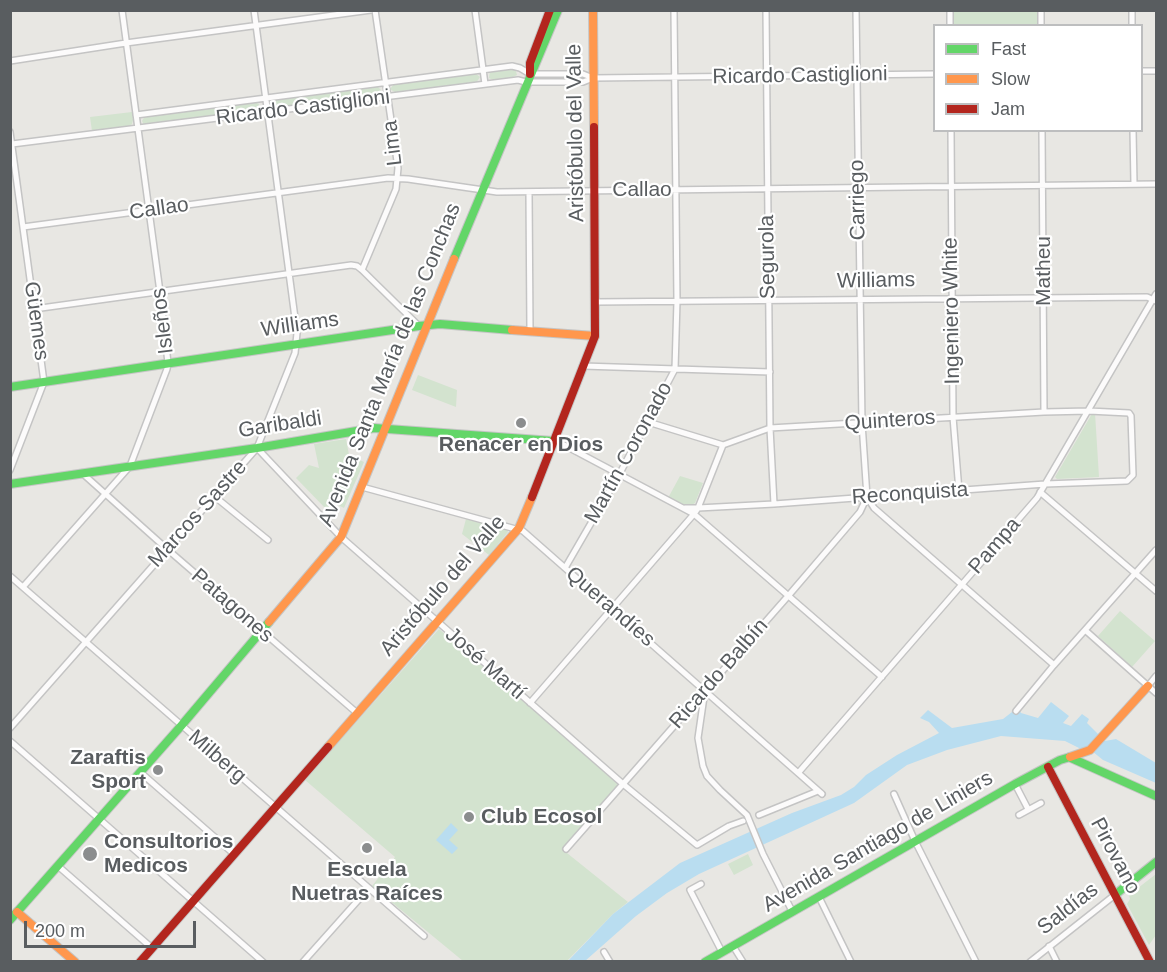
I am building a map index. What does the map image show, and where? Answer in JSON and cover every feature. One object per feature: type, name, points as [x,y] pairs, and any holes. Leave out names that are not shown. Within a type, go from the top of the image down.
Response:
[{"type":"street","name":"Isleños","points":[[23,588],[130,466],[168,363],[122,10]]},
{"type":"street","name":"Marcos Sastre","points":[[10,728],[257,448],[295,353],[297,333],[254,10]]},
{"type":"street","points":[[10,61],[373,10]]},
{"type":"street","name":"Lima","points":[[362,270],[396,189],[398,168],[373,10]]},
{"type":"street","points":[[476,10],[485,84]]},
{"type":"street","name":"Avenida Santa María de las Conchas","points":[[528,78],[530,63],[550,10]]},
{"type":"street","name":"Avenida Santa María de las Conchas","points":[[10,920],[14,909],[58,866],[262,632],[341,537],[386,429],[423,326],[558,10]]},
{"type":"street","name":"Aristóbulo del Valle","points":[[140,962],[519,528],[596,336],[593,10]]},
{"type":"street","name":"Martín Coronado","points":[[565,568],[620,473],[675,369],[677,301],[674,10]]},
{"type":"street","name":"Segurola","points":[[766,10],[766,189],[770,300],[770,428],[774,504]]},
{"type":"street","name":"Carriego","points":[[856,10],[862,423],[867,497]]},
{"type":"street","name":"Ricardo Castiglioni","points":[[136,115],[512,66],[520,68],[528,78]]},
{"type":"street","name":"Ricardo Castiglioni","points":[[12,144],[528,78],[583,74],[593,78],[933,74]]},
{"type":"street","name":"Güemes","points":[[10,132],[44,382],[10,470]]},
{"type":"street","name":"Ingeniero White","points":[[951,132],[953,417],[959,491]]},
{"type":"street","name":"Matheu","points":[[1042,132],[1044,412]]},
{"type":"street","points":[[1133,132],[1134,184]]},
{"type":"street","name":"Callao","points":[[23,227],[397,178],[482,190],[529,192],[1156,184]]},
{"type":"street","points":[[529,192],[530,331]]},
{"type":"street","points":[[34,309],[357,266],[423,326]]},
{"type":"street","name":"Williams","points":[[595,302],[1155,298]]},
{"type":"street","name":"Pampa","points":[[799,772],[1040,492],[1155,298]]},
{"type":"street","name":"Williams","points":[[10,387],[440,324],[596,336]]},
{"type":"street","points":[[584,366],[770,372]]},
{"type":"street","name":"Quinteros","points":[[723,445],[770,428],[1044,412],[1129,413],[1131,416],[1133,476]]},
{"type":"street","points":[[531,703],[696,511],[723,445],[648,422]]},
{"type":"street","name":"Garibaldi","points":[[10,484],[257,448],[374,428],[553,441],[685,508],[696,511],[882,677]]},
{"type":"street","name":"José Martí","points":[[257,448],[341,537],[697,845],[742,820]]},
{"type":"street","name":"Patagones","points":[[82,473],[166,549],[357,713]]},
{"type":"street","name":"Reconquista","points":[[696,511],[1045,484],[1127,481],[1133,476]]},
{"type":"street","name":"Querandíes","points":[[362,487],[519,528],[820,792],[759,815]]},
{"type":"street","points":[[1040,492],[1156,591]]},
{"type":"street","points":[[214,496],[268,540]]},
{"type":"street","points":[[867,497],[874,507],[1054,665]]},
{"type":"street","name":"Ricardo Balbín","points":[[566,849],[860,512],[867,497]]},
{"type":"street","points":[[1016,711],[1156,550]]},
{"type":"street","name":"Milberg","points":[[10,576],[424,936]]},
{"type":"street","points":[[1085,630],[1156,693]]},
{"type":"street","points":[[1097,769],[1091,760],[1090,750],[1156,676]]},
{"type":"street","points":[[705,690],[698,738],[703,766],[707,776],[744,812],[750,821],[763,854],[792,912]]},
{"type":"street","points":[[10,741],[263,962]]},
{"type":"street","name":"Avenida Santiago de Liniers","points":[[705,962],[1015,784],[1070,757],[1090,750]]},
{"type":"street","points":[[1070,757],[1156,796]]},
{"type":"street","name":"Pirovano","points":[[1048,767],[1150,962]]},
{"type":"street","points":[[140,772],[234,854]]},
{"type":"street","points":[[1015,784],[1028,809]]},
{"type":"street","points":[[894,794],[915,842],[976,962]]},
{"type":"street","points":[[1019,815],[1041,803]]},
{"type":"street","name":"Saldías","points":[[1030,962],[1156,862]]},
{"type":"street","points":[[58,866],[152,948]]},
{"type":"street","points":[[701,884],[690,890],[722,952]]},
{"type":"street","points":[[303,962],[369,888]]},
{"type":"street","points":[[819,897],[851,962]]},
{"type":"street","points":[[14,909],[75,962]]},
{"type":"street","points":[[733,946],[743,962]]},
{"type":"street","points":[[1049,946],[1057,962]]},
{"type":"street","points":[[604,952],[610,962]]},
{"type":"green space","points":[[953,11],[1039,11],[1039,24],[954,24]]},
{"type":"green space","points":[[515,68],[517,75],[513,77],[493,80],[489,78],[490,71]]},
{"type":"green space","points":[[475,73],[480,77],[476,83],[396,93],[390,89],[394,84]]},
{"type":"green space","points":[[377,86],[381,90],[378,95],[272,109],[268,106],[269,101],[273,99]]},
{"type":"green space","points":[[255,102],[259,104],[258,111],[144,125],[142,121],[145,116]]},
{"type":"green space","points":[[132,112],[133,120],[129,126],[92,131],[90,117]]},
{"type":"green space","points":[[418,375],[457,390],[456,407],[412,390]]},
{"type":"green space","points":[[1093,412],[1095,413],[1099,477],[1057,479],[1055,477]]},
{"type":"green space","points":[[346,439],[349,455],[364,462],[344,508],[334,503],[327,510],[296,478],[309,465],[319,468],[314,444]]},
{"type":"green space","points":[[680,476],[703,483],[695,503],[690,506],[685,507],[668,498]]},
{"type":"green space","points":[[466,519],[507,529],[508,532],[489,555],[462,534]]},
{"type":"green space","points":[[1120,611],[1155,641],[1132,667],[1098,636]]},
{"type":"green space","name":"Club Ecosol","points":[[439,629],[617,781],[617,786],[562,849],[628,902],[613,914],[567,961],[463,961],[372,886],[395,857],[305,780]]},
{"type":"green space","points":[[748,854],[753,865],[734,875],[728,864]]},
{"type":"green space","points":[[1156,874],[1156,935],[1149,945],[1127,904],[1130,899],[1129,895]]},
{"type":"water","points":[[1051,702],[1069,716],[1063,723],[1071,726],[1082,714],[1089,719],[1087,723],[1105,741],[1116,739],[1156,763],[1156,783],[1103,760],[1087,747],[1081,749],[1065,741],[1001,736],[947,750],[907,765],[854,803],[699,874],[667,893],[636,916],[585,961],[567,962],[613,914],[680,863],[792,813],[841,795],[897,755],[939,733],[929,722],[920,718],[928,710],[952,728],[1003,719],[1012,712],[1020,711],[1038,718]]},
{"type":"water","points":[[451,823],[458,830],[449,840],[458,848],[452,854],[436,840]]},
{"type":"traffic: fast","points":[[454,259],[558,10]]},
{"type":"traffic: fast","points":[[10,387],[419,326],[440,324],[512,330]]},
{"type":"traffic: fast","points":[[10,484],[257,448],[374,428],[553,441]]},
{"type":"traffic: fast","points":[[10,920],[181,726],[269,622]]},
{"type":"traffic: fast","points":[[705,962],[1015,784],[1070,757]]},
{"type":"traffic: fast","points":[[1071,758],[1156,796]]},
{"type":"traffic: fast","points":[[1116,894],[1156,862]]},
{"type":"traffic: slow","points":[[593,10],[594,127]]},
{"type":"traffic: slow","points":[[269,622],[341,537],[454,259]]},
{"type":"traffic: slow","points":[[512,330],[595,336]]},
{"type":"traffic: slow","points":[[328,747],[519,528],[532,497]]},
{"type":"traffic: slow","points":[[1070,757],[1090,750],[1148,686]]},
{"type":"traffic: slow","points":[[17,912],[75,962]]},
{"type":"traffic: jam","points":[[530,74],[530,63],[550,10]]},
{"type":"traffic: jam","points":[[532,497],[595,336],[594,127]]},
{"type":"traffic: jam","points":[[140,962],[328,747]]},
{"type":"traffic: jam","points":[[1048,767],[1150,962]]},
{"type":"place","name":"Renacer en Dios","points":[[521,423]]},
{"type":"place","name":"Zaraftis Sport","points":[[158,770]]},
{"type":"place","name":"Club Ecosol","points":[[469,817]]},
{"type":"place","name":"Escuela Nuetras Raíces","points":[[367,848]]},
{"type":"place","name":"Consultorios Medicos","points":[[90,854]]}]
